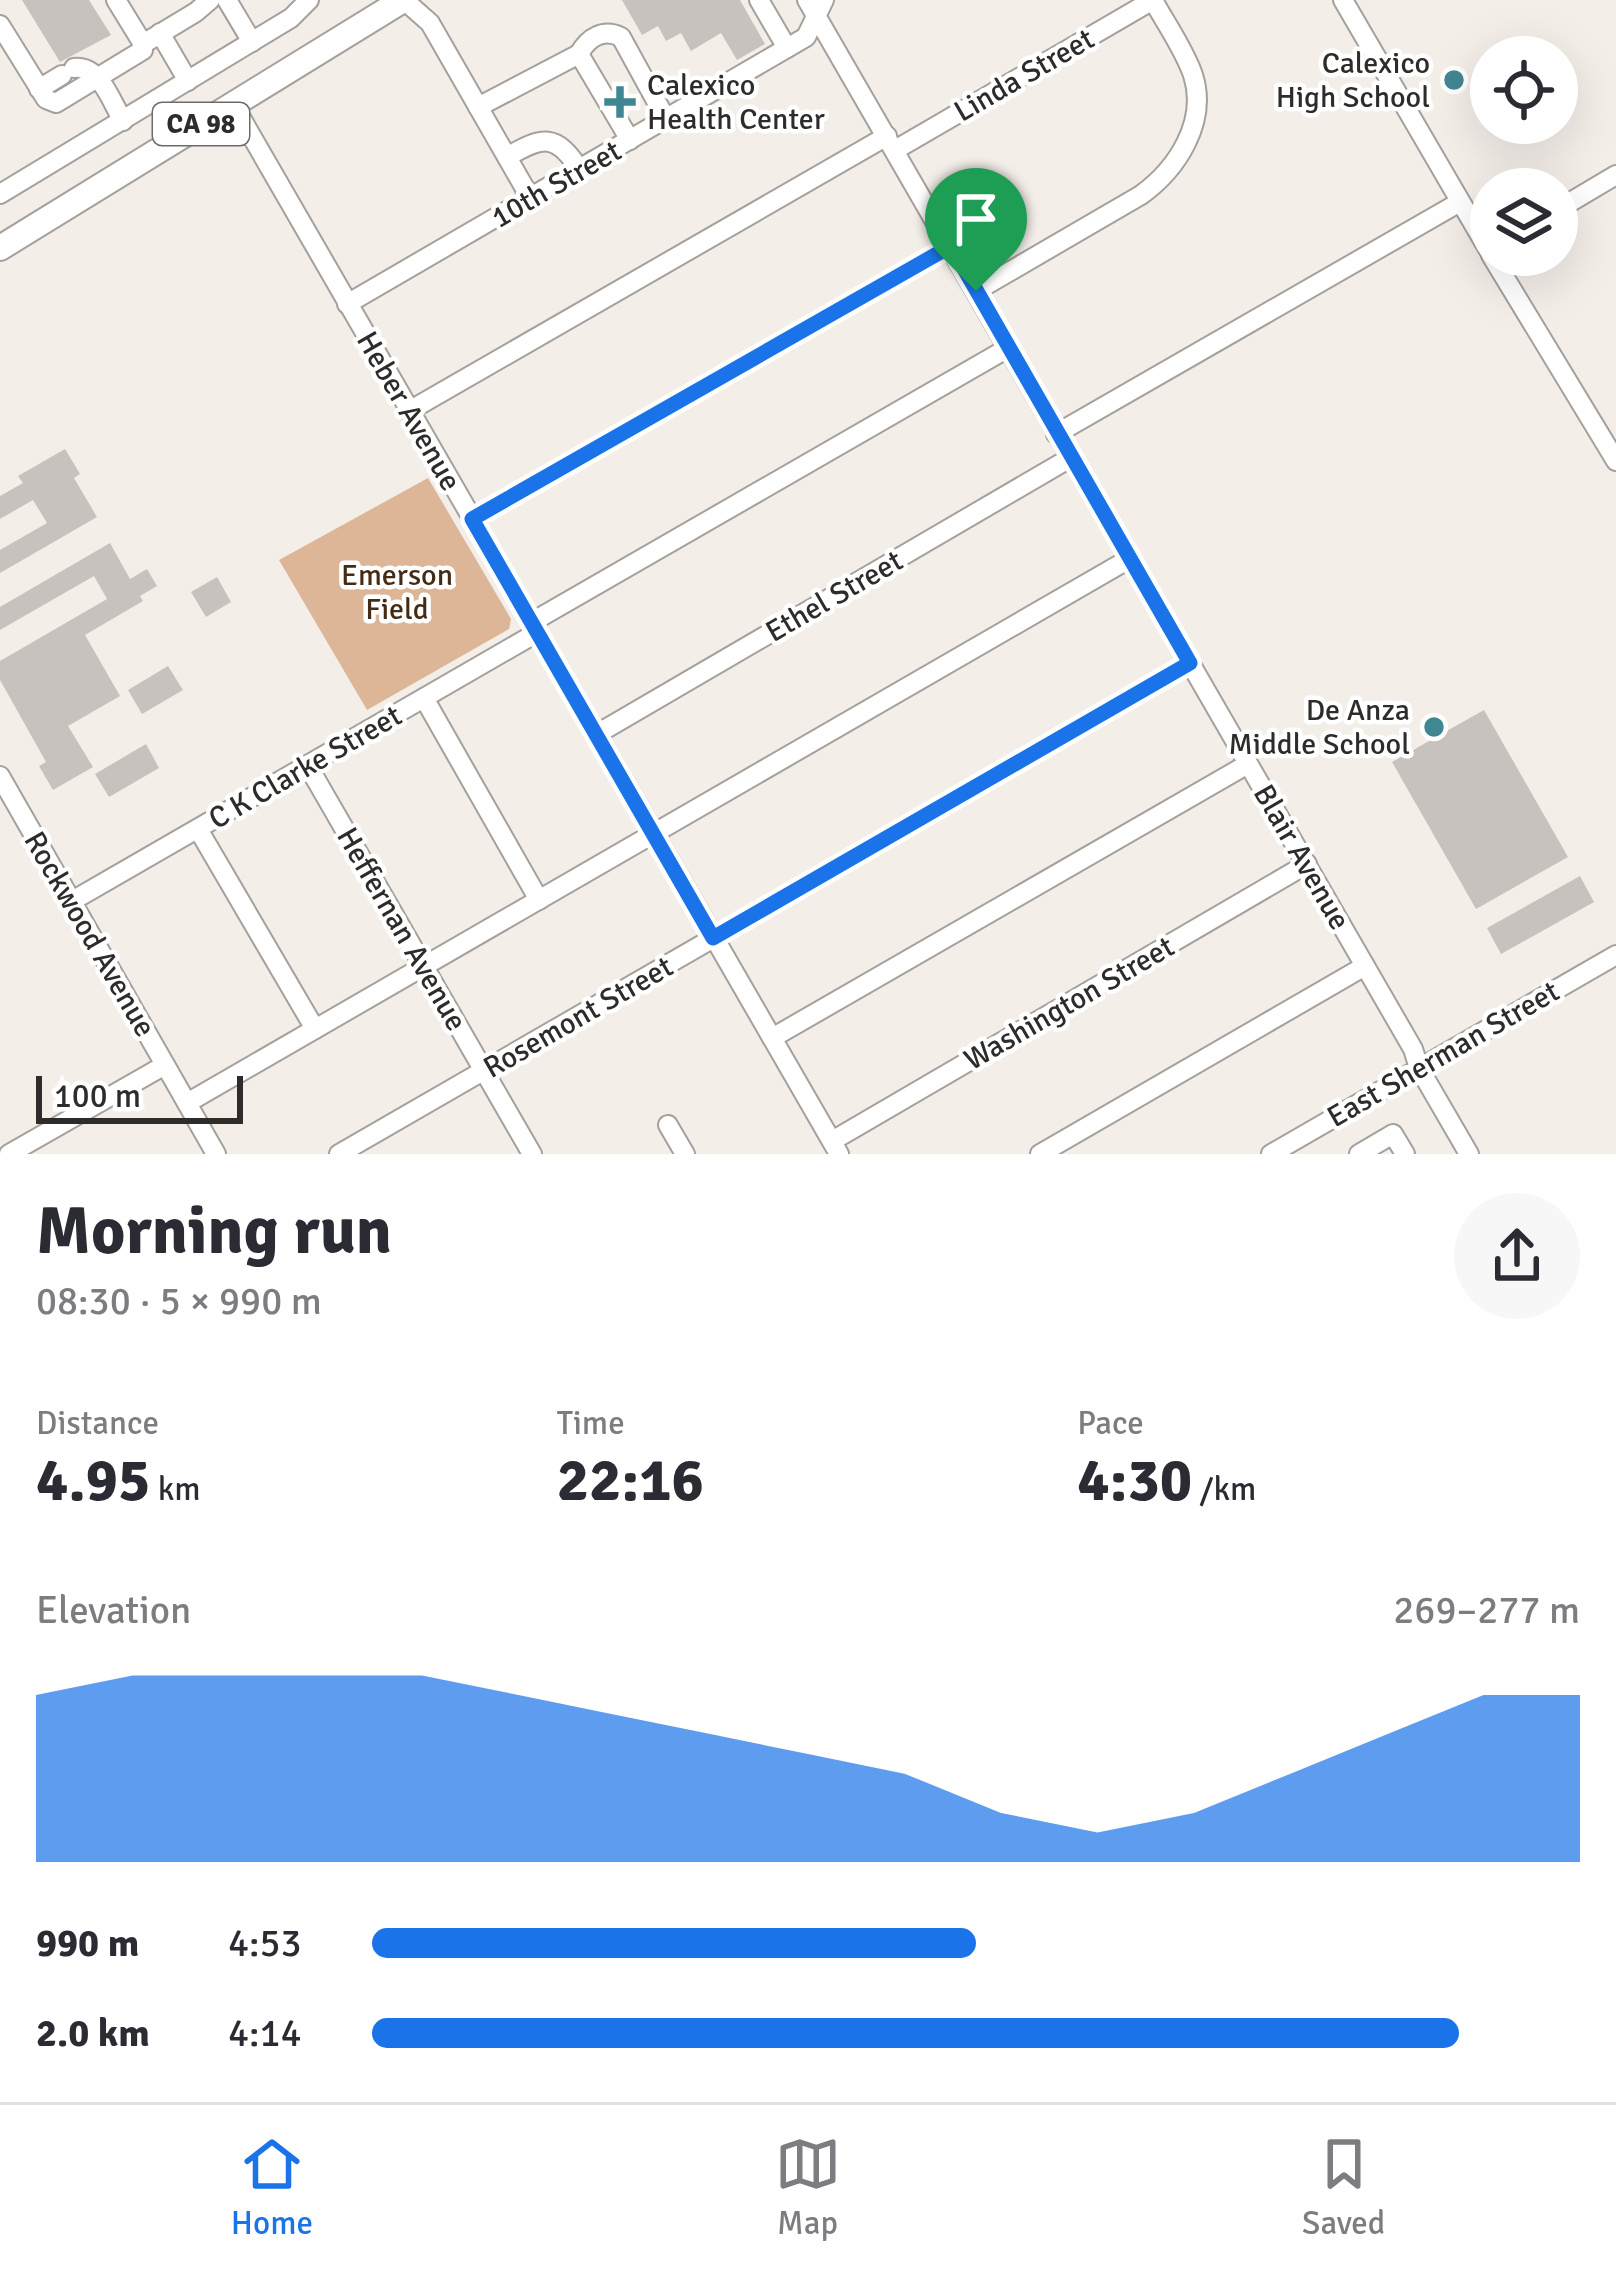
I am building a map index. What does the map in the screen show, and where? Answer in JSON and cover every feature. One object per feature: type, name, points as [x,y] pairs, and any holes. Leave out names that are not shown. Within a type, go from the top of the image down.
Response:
[{"type":"main road","name":"CA 98","points":[[0,248],[403,0]]},
{"type":"street","points":[[116,0],[188,81]]},
{"type":"street","points":[[227,0],[252,42]]},
{"type":"street","points":[[0,194],[252,42],[309,0]]},
{"type":"street","points":[[403,0],[430,23],[531,199]]},
{"type":"street","points":[[759,0],[787,48]]},
{"type":"street","points":[[976,291],[1141,196],[1164,178],[1181,155],[1191,132],[1196,85],[1153,0]]},
{"type":"street","name":"Linda Street","points":[[409,411],[1153,0]]},
{"type":"street","points":[[1343,0],[1470,219]]},
{"type":"street","points":[[0,25],[46,99],[56,103],[143,50],[198,4]]},
{"type":"street","name":"10th Street","points":[[347,304],[806,37],[816,5]]},
{"type":"street","name":"Blair Avenue","points":[[816,5],[1469,1154]]},
{"type":"street","points":[[478,107],[579,54],[597,34],[612,32],[621,37],[666,119]]},
{"type":"street","points":[[579,54],[630,140]]},
{"type":"street","points":[[39,89],[68,72],[88,68],[123,121]]},
{"type":"street","name":"Heber Avenue","points":[[233,104],[835,1148]]},
{"type":"street","points":[[507,157],[537,141],[548,141],[560,145],[580,170]]},
{"type":"street","points":[[1578,198],[1616,175]]},
{"type":"street","points":[[1056,434],[1460,202]]},
{"type":"street","points":[[472,519],[951,246]]},
{"type":"street","points":[[1504,276],[1616,461]]},
{"type":"street","name":"C K Clarke Street","points":[[72,901],[424,698],[535,627],[1008,348]]},
{"type":"street","name":"Ethel Street","points":[[597,734],[1070,458]]},
{"type":"street","points":[[187,1103],[1129,560]]},
{"type":"street","name":"Rosemont Street","points":[[339,1154],[1190,663]]},
{"type":"street","points":[[424,698],[539,900]]},
{"type":"street","points":[[772,1038],[1248,764]]},
{"type":"street","name":"Heffernan Avenue","points":[[308,766],[532,1154]]},
{"type":"street","name":"Rockwood Avenue","points":[[0,776],[216,1154]]},
{"type":"street","points":[[198,829],[315,1029]]},
{"type":"street","name":"Washington Street","points":[[835,1148],[1306,865]]},
{"type":"street","name":"East Sherman Street","points":[[1275,1153],[1616,955]]},
{"type":"street","points":[[1040,1154],[1365,966]]},
{"type":"street","points":[[9,1154],[165,1065]]},
{"type":"street","points":[[668,1126],[685,1154]]},
{"type":"street","points":[[376,1133],[388,1154]]},
{"type":"street","points":[[1359,1154],[1393,1134],[1405,1154]]},
{"type":"green space","name":"Emerson Field","points":[[428,478],[511,619],[509,629],[367,710],[279,560]]},
{"type":"building","points":[[22,0],[89,0],[111,35],[60,62]]},
{"type":"building","points":[[622,0],[740,0],[765,44],[737,60],[721,33],[691,51],[681,33],[666,41],[658,26],[642,35]]},
{"type":"building","points":[[65,449],[80,474],[74,478],[97,517],[0,573],[0,550],[47,523],[33,500],[0,519],[0,496],[23,483],[18,476]]},
{"type":"building","points":[[110,543],[130,579],[147,569],[157,586],[140,596],[143,601],[85,635],[120,696],[68,726],[93,767],[53,790],[39,766],[46,762],[0,680],[0,661],[107,599],[94,576],[0,630],[0,607]]},
{"type":"building","points":[[217,577],[231,602],[206,617],[191,592]]},
{"type":"building","points":[[168,666],[183,690],[142,714],[128,690]]},
{"type":"building","points":[[1484,710],[1568,857],[1476,909],[1392,762]]},
{"type":"building","points":[[146,744],[159,768],[109,797],[95,774]]},
{"type":"building","points":[[1580,876],[1594,902],[1501,954],[1487,928]]},
{"type":"place","name":"Calexico High School","points":[[1454,80]]},
{"type":"place","name":"Calexico Health Center","points":[[620,102]]},
{"type":"place","name":"De Anza Middle School","points":[[1434,727]]},
{"type":"route","points":[[951,246],[976,291],[1190,663],[713,938],[472,519],[951,246]]}]
